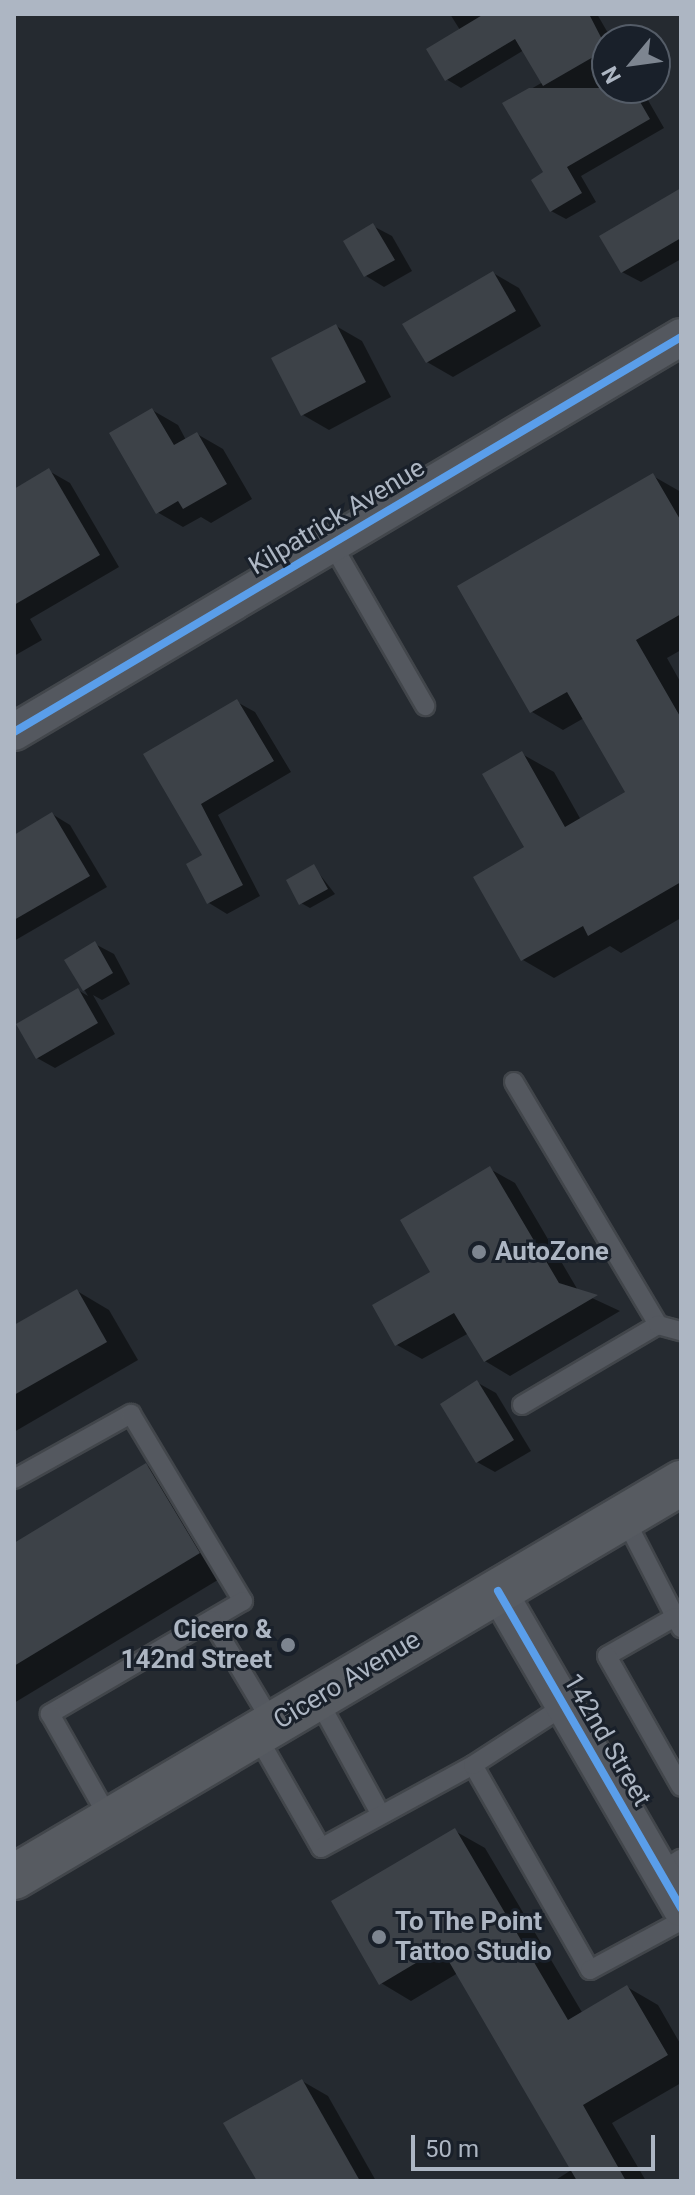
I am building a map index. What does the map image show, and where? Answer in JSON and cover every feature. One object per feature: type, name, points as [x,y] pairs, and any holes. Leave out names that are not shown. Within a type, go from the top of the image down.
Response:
[{"type":"main road","name":"Cicero Avenue","points":[[14,1877],[681,1483]]},
{"type":"street","name":"Kilpatrick Avenue","points":[[14,732],[681,337]]},
{"type":"street","name":"142nd Street","points":[[498,1591],[564,1706],[670,1866],[681,1908]]},
{"type":"lane","points":[[332,544],[425,706]]},
{"type":"lane","points":[[514,1082],[658,1325],[681,1331]]},
{"type":"lane","points":[[522,1405],[658,1325]]},
{"type":"lane","points":[[14,1479],[131,1414],[243,1601],[50,1714],[110,1821]]},
{"type":"lane","points":[[624,1517],[678,1623],[607,1656],[681,1787]]},
{"type":"lane","points":[[211,1620],[321,1848],[473,1765],[564,1706]]},
{"type":"lane","points":[[317,1698],[381,1815]]},
{"type":"lane","points":[[473,1765],[590,1970],[681,1921]]},
{"type":"building","points":[[484,14],[589,14],[594,24],[591,24],[591,58],[543,86],[515,39],[445,81],[426,49]]},
{"type":"building","points":[[529,88],[591,88],[591,104],[641,104],[650,119],[567,167],[582,193],[550,212],[531,180],[543,172],[502,103]]},
{"type":"building","points":[[681,188],[681,238],[621,273],[599,236]]},
{"type":"building","points":[[373,223],[395,260],[364,277],[343,241]]},
{"type":"building","points":[[493,271],[516,311],[426,363],[402,324]]},
{"type":"building","points":[[336,324],[366,382],[301,416],[271,358]]},
{"type":"building","points":[[152,408],[174,445],[197,432],[227,484],[183,509],[178,501],[156,514],[109,433]]},
{"type":"building","points":[[49,468],[100,555],[14,605],[14,489]]},
{"type":"building","points":[[653,473],[681,521],[681,614],[636,640],[681,718],[681,882],[588,936],[583,926],[521,961],[473,877],[524,847],[482,774],[522,751],[565,827],[625,792],[567,692],[530,713],[457,586]]},
{"type":"building","points":[[237,699],[274,761],[201,804],[243,885],[207,904],[186,864],[202,855],[143,754]]},
{"type":"building","points":[[52,812],[90,876],[14,920],[14,835]]},
{"type":"building","points":[[314,864],[328,889],[299,905],[286,880]]},
{"type":"building","points":[[95,941],[113,973],[83,991],[64,960]]},
{"type":"building","points":[[78,988],[98,1023],[36,1059],[16,1024]]},
{"type":"building","name":"AutoZone","points":[[490,1166],[559,1283],[598,1295],[484,1362],[454,1313],[395,1346],[372,1305],[430,1272],[400,1220]]},
{"type":"building","points":[[77,1289],[107,1342],[14,1395],[14,1325]]},
{"type":"building","points":[[477,1380],[514,1440],[476,1463],[440,1404]]},
{"type":"building","points":[[146,1463],[200,1553],[14,1666],[14,1543]]},
{"type":"building","points":[[455,1828],[568,2020],[627,1985],[668,2055],[583,2105],[626,2181],[577,2181],[441,1948],[379,1985],[331,1901]]},
{"type":"building","points":[[302,2079],[360,2181],[257,2181],[223,2123]]},
{"type":"cycle path","points":[[14,732],[681,337]]},
{"type":"cycle path","points":[[498,1591],[681,1908]]},
{"type":"place","name":"AutoZone","points":[[479,1252]]},
{"type":"place","name":"Cicero & 142nd Street","points":[[288,1645]]},
{"type":"place","name":"To The Point Tattoo Studio","points":[[379,1937]]}]
